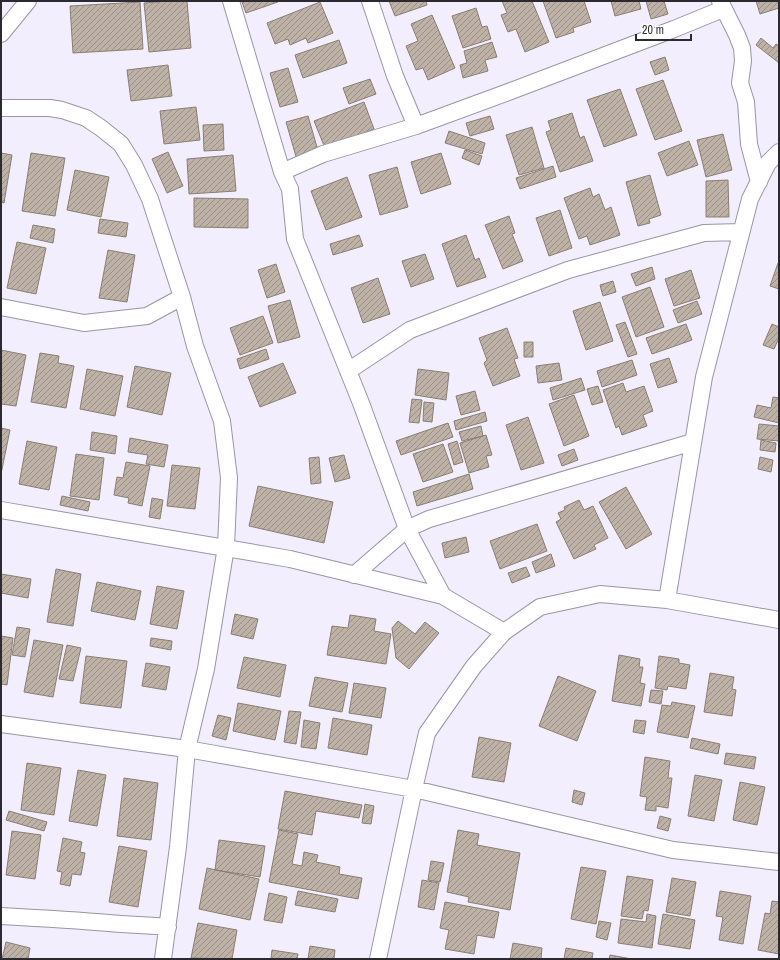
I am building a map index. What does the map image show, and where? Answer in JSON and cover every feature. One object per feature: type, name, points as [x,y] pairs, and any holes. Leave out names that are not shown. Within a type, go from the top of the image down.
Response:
[{"type":"street","points":[[1,34],[28,1]]},
{"type":"street","points":[[232,1],[282,172],[290,189],[296,239],[348,371],[407,529],[443,596]]},
{"type":"street","points":[[370,1],[395,76],[416,126]]},
{"type":"street","points":[[282,172],[323,154],[416,126],[645,40],[721,5],[737,35],[742,48],[743,61],[740,83],[746,102],[750,144],[759,182]]},
{"type":"street","points":[[1,108],[50,108],[62,110],[86,118],[121,144],[134,165],[150,199],[182,297],[195,346],[222,421],[229,478],[226,547],[206,669],[187,749],[178,847],[163,959]]},
{"type":"street","points":[[667,600],[704,377],[750,199],[768,163],[779,152]]},
{"type":"street","points":[[348,371],[410,330],[568,270],[704,233],[741,232]]},
{"type":"street","points":[[1,307],[84,323],[147,316],[182,297]]},
{"type":"street","points":[[354,575],[407,529],[429,519],[693,442]]},
{"type":"street","points":[[1,510],[290,559],[443,596],[504,632]]},
{"type":"street","points":[[378,959],[427,733],[474,666],[504,632],[540,607],[600,594],[667,600],[779,620]]},
{"type":"street","points":[[1,724],[187,749],[414,789],[673,850],[779,862]]},
{"type":"street","points":[[1,916],[142,924],[168,927]]},
{"type":"building","points":[[187,1],[191,48],[149,52],[144,3]]},
{"type":"building","points":[[389,1],[426,1],[427,5],[395,16]]},
{"type":"building","points":[[502,1],[532,1],[549,42],[525,52],[516,29],[508,32],[501,15],[507,13]]},
{"type":"building","points":[[543,1],[584,1],[591,22],[573,28],[574,32],[556,38]]},
{"type":"building","points":[[611,1],[639,1],[641,9],[615,16]]},
{"type":"building","points":[[646,1],[664,1],[668,14],[651,19]]},
{"type":"building","points":[[756,1],[779,1],[779,8],[760,14]]},
{"type":"building","points":[[140,2],[143,49],[73,53],[70,6]]},
{"type":"building","points":[[242,2],[278,2],[246,13]]},
{"type":"building","points":[[320,2],[333,33],[308,43],[306,38],[290,45],[288,39],[275,44],[267,23]]},
{"type":"building","points":[[476,8],[482,27],[487,26],[491,39],[463,48],[452,16]]},
{"type":"building","points":[[432,15],[455,68],[428,80],[423,68],[416,70],[406,46],[418,41],[411,24]]},
{"type":"building","points":[[761,38],[773,48],[776,44],[779,46],[779,63],[756,45]]},
{"type":"building","points":[[339,40],[347,63],[303,78],[295,55]]},
{"type":"building","points":[[492,42],[497,57],[485,60],[488,71],[463,78],[460,65],[467,63],[464,51]]},
{"type":"building","points":[[665,57],[669,70],[655,75],[650,62]]},
{"type":"building","points":[[168,65],[172,96],[131,101],[127,70]]},
{"type":"building","points":[[288,68],[298,102],[280,107],[270,73]]},
{"type":"building","points":[[370,79],[376,94],[349,104],[343,88]]},
{"type":"building","points":[[663,80],[682,131],[655,140],[636,89]]},
{"type":"building","points":[[620,89],[637,135],[604,147],[587,100]]},
{"type":"building","points":[[364,102],[374,129],[325,148],[314,121]]},
{"type":"building","points":[[196,107],[200,140],[164,144],[160,111]]},
{"type":"building","points":[[572,113],[580,138],[584,136],[593,161],[560,172],[546,132],[551,130],[548,121]]},
{"type":"building","points":[[308,116],[319,154],[297,160],[286,122]]},
{"type":"building","points":[[490,116],[494,129],[470,136],[466,123]]},
{"type":"building","points":[[223,124],[224,150],[204,151],[203,125]]},
{"type":"building","points":[[532,127],[544,168],[519,175],[506,135]]},
{"type":"building","points":[[449,131],[485,143],[482,154],[445,143]]},
{"type":"building","points":[[723,134],[732,170],[706,177],[697,140]]},
{"type":"building","points":[[689,141],[698,165],[667,176],[658,153]]},
{"type":"building","points":[[465,150],[482,156],[479,165],[462,158]]},
{"type":"building","points":[[168,152],[183,186],[167,193],[152,159]]},
{"type":"building","points":[[1,153],[12,155],[4,203],[1,202]]},
{"type":"building","points":[[31,153],[65,158],[55,216],[22,211]]},
{"type":"building","points":[[441,153],[451,184],[421,194],[411,162]]},
{"type":"building","points":[[233,155],[236,191],[189,194],[187,159]]},
{"type":"building","points":[[553,166],[556,177],[520,189],[516,178]]},
{"type":"building","points":[[397,167],[408,207],[380,215],[369,175]]},
{"type":"building","points":[[75,170],[109,177],[101,217],[67,210]]},
{"type":"building","points":[[650,175],[661,215],[649,219],[650,223],[638,226],[626,182]]},
{"type":"building","points":[[347,177],[362,217],[326,230],[311,191]]},
{"type":"building","points":[[728,180],[729,217],[706,217],[706,181]]},
{"type":"building","points":[[590,188],[593,197],[599,194],[605,210],[611,207],[620,235],[590,245],[587,236],[579,239],[564,198]]},
{"type":"building","points":[[194,198],[248,199],[248,228],[194,227]]},
{"type":"building","points":[[560,210],[572,248],[549,256],[536,218]]},
{"type":"building","points":[[509,216],[515,233],[512,234],[523,261],[503,269],[485,225]]},
{"type":"building","points":[[100,219],[128,223],[126,237],[98,233]]},
{"type":"building","points":[[33,225],[55,229],[53,243],[30,238]]},
{"type":"building","points":[[359,235],[363,246],[333,255],[330,244]]},
{"type":"building","points":[[466,235],[475,260],[479,258],[486,277],[457,287],[442,244]]},
{"type":"building","points":[[17,242],[46,248],[36,294],[7,288]]},
{"type":"building","points":[[108,250],[135,255],[127,302],[99,298]]},
{"type":"building","points":[[425,254],[434,279],[411,287],[402,261]]},
{"type":"building","points":[[779,263],[779,289],[770,286]]},
{"type":"building","points":[[276,264],[285,292],[267,298],[258,270]]},
{"type":"building","points":[[652,267],[655,279],[636,286],[631,274]]},
{"type":"building","points":[[691,270],[700,298],[674,306],[665,279]]},
{"type":"building","points":[[378,278],[390,314],[363,323],[351,288]]},
{"type":"building","points":[[613,281],[616,292],[603,296],[600,285]]},
{"type":"building","points":[[650,287],[664,327],[636,337],[622,297]]},
{"type":"building","points":[[290,300],[300,337],[278,343],[268,306]]},
{"type":"building","points":[[697,301],[702,314],[678,323],[673,310]]},
{"type":"building","points":[[600,302],[613,341],[586,350],[573,311]]},
{"type":"building","points":[[263,316],[273,343],[240,355],[230,328]]},
{"type":"building","points":[[625,322],[637,354],[628,357],[616,325]]},
{"type":"building","points":[[686,324],[692,340],[652,354],[646,338]]},
{"type":"building","points":[[772,324],[779,327],[779,338],[774,349],[763,345]]},
{"type":"building","points":[[507,328],[518,358],[514,359],[520,376],[493,386],[484,363],[487,360],[479,338]]},
{"type":"building","points":[[524,342],[533,342],[533,357],[524,357]]},
{"type":"building","points":[[266,349],[269,359],[240,369],[237,359]]},
{"type":"building","points":[[1,350],[26,355],[16,406],[1,404]]},
{"type":"building","points":[[40,353],[59,356],[58,363],[74,366],[66,408],[31,402]]},
{"type":"building","points":[[669,358],[677,382],[658,388],[650,364]]},
{"type":"building","points":[[632,360],[637,375],[602,387],[597,371]]},
{"type":"building","points":[[283,363],[296,393],[260,407],[248,377]]},
{"type":"building","points":[[559,363],[562,380],[538,383],[536,366]]},
{"type":"building","points":[[135,366],[171,373],[162,415],[127,407]]},
{"type":"building","points":[[87,369],[123,376],[115,416],[80,409]]},
{"type":"building","points":[[418,369],[449,373],[446,400],[415,395]]},
{"type":"building","points":[[581,378],[585,390],[553,400],[550,388]]},
{"type":"building","points":[[623,383],[626,392],[644,386],[653,411],[643,415],[647,426],[622,435],[619,426],[616,428],[603,390]]},
{"type":"building","points":[[598,386],[603,402],[592,405],[587,389]]},
{"type":"building","points":[[475,391],[480,410],[461,415],[456,396]]},
{"type":"building","points":[[574,395],[589,436],[564,446],[549,404]]},
{"type":"building","points":[[773,397],[779,398],[779,423],[754,417],[757,405],[771,408]]},
{"type":"building","points":[[412,399],[422,400],[419,423],[409,422]]},
{"type":"building","points":[[424,402],[434,403],[432,422],[423,421]]},
{"type":"building","points":[[485,412],[487,421],[456,430],[454,421]]},
{"type":"building","points":[[528,417],[544,463],[521,470],[506,425]]},
{"type":"building","points":[[448,423],[453,437],[401,455],[396,441]]},
{"type":"building","points":[[759,424],[779,426],[779,441],[757,439]]},
{"type":"building","points":[[481,426],[483,436],[462,441],[459,432]]},
{"type":"building","points":[[1,428],[10,430],[1,474]]},
{"type":"building","points":[[92,432],[117,436],[115,454],[90,450]]},
{"type":"building","points":[[486,435],[492,455],[486,456],[489,467],[469,473],[460,443]]},
{"type":"building","points":[[130,438],[168,445],[164,467],[146,464],[148,455],[128,452]]},
{"type":"building","points":[[761,440],[776,443],[775,452],[760,450]]},
{"type":"building","points":[[27,441],[57,447],[49,490],[19,484]]},
{"type":"building","points":[[457,441],[463,462],[454,465],[448,444]]},
{"type":"building","points":[[443,444],[453,472],[423,482],[413,454]]},
{"type":"building","points":[[574,449],[578,460],[562,466],[558,455]]},
{"type":"building","points":[[76,454],[104,458],[99,500],[70,496]]},
{"type":"building","points":[[344,455],[350,478],[335,482],[329,458]]},
{"type":"building","points":[[319,457],[321,483],[311,484],[309,458]]},
{"type":"building","points":[[760,457],[773,460],[771,472],[758,469]]},
{"type":"building","points":[[126,462],[150,466],[142,506],[128,503],[129,498],[114,495],[117,477],[123,478]]},
{"type":"building","points":[[172,465],[200,468],[195,509],[167,506]]},
{"type":"building","points":[[469,474],[473,489],[417,506],[413,492]]},
{"type":"building","points":[[258,486],[333,502],[324,543],[249,526]]},
{"type":"building","points":[[626,487],[652,534],[626,549],[599,502]]},
{"type":"building","points":[[62,496],[90,502],[88,511],[60,505]]},
{"type":"building","points":[[152,498],[163,500],[160,519],[149,517]]},
{"type":"building","points":[[579,500],[584,510],[593,506],[608,538],[594,545],[596,549],[574,559],[556,522],[561,519],[558,513],[565,510],[564,507]]},
{"type":"building","points":[[537,524],[547,551],[500,569],[490,541]]},
{"type":"building","points":[[466,537],[469,552],[445,558],[442,543]]},
{"type":"building","points":[[551,554],[555,566],[536,573],[532,562]]},
{"type":"building","points":[[526,567],[530,576],[512,583],[508,573]]},
{"type":"building","points":[[56,569],[81,574],[73,626],[47,622]]},
{"type":"building","points":[[1,574],[31,579],[28,598],[1,593]]},
{"type":"building","points":[[97,582],[141,591],[135,620],[91,611]]},
{"type":"building","points":[[157,586],[184,591],[177,629],[150,624]]},
{"type":"building","points":[[235,614],[258,619],[253,639],[231,634]]},
{"type":"building","points":[[350,615],[376,619],[374,631],[391,634],[386,664],[327,655],[332,626],[348,628]]},
{"type":"building","points":[[398,621],[415,634],[425,622],[439,633],[409,669],[396,658],[392,628]]},
{"type":"building","points":[[17,627],[30,629],[25,657],[12,655]]},
{"type":"building","points":[[1,636],[13,638],[7,685],[1,684]]},
{"type":"building","points":[[151,638],[172,641],[171,650],[150,646]]},
{"type":"building","points":[[34,640],[63,645],[53,697],[24,692]]},
{"type":"building","points":[[67,645],[81,648],[73,681],[59,679]]},
{"type":"building","points":[[619,655],[640,659],[639,667],[643,667],[640,683],[645,684],[641,706],[612,701]]},
{"type":"building","points":[[86,656],[127,661],[121,708],[80,703]]},
{"type":"building","points":[[659,656],[679,659],[679,663],[690,665],[686,689],[668,686],[667,690],[655,688]]},
{"type":"building","points":[[244,657],[286,665],[280,697],[237,688]]},
{"type":"building","points":[[146,663],[170,667],[166,690],[142,686]]},
{"type":"building","points":[[710,673],[734,677],[732,689],[736,690],[732,716],[704,712]]},
{"type":"building","points":[[558,676],[596,691],[577,741],[539,726]]},
{"type":"building","points":[[315,677],[348,683],[342,712],[309,706]]},
{"type":"building","points":[[354,683],[386,688],[381,718],[349,713]]},
{"type":"building","points":[[651,690],[663,691],[661,704],[649,702]]},
{"type":"building","points":[[672,702],[695,706],[688,738],[657,732],[662,705],[671,706]]},
{"type":"building","points":[[238,703],[281,711],[275,740],[233,731]]},
{"type":"building","points":[[289,711],[301,712],[296,744],[284,742]]},
{"type":"building","points":[[218,715],[231,718],[226,740],[212,736]]},
{"type":"building","points":[[333,718],[372,725],[367,755],[328,748]]},
{"type":"building","points":[[304,720],[320,723],[316,749],[301,747]]},
{"type":"building","points":[[635,720],[646,721],[644,734],[633,732]]},
{"type":"building","points":[[479,737],[511,743],[504,782],[472,777]]},
{"type":"building","points":[[692,738],[720,744],[718,754],[690,748]]},
{"type":"building","points":[[726,753],[756,757],[754,769],[724,764]]},
{"type":"building","points":[[645,757],[670,761],[668,778],[672,778],[668,808],[656,806],[656,811],[645,810],[647,797],[640,796]]},
{"type":"building","points":[[27,763],[61,768],[54,815],[21,810]]},
{"type":"building","points":[[78,770],[106,775],[97,826],[69,821]]},
{"type":"building","points":[[695,775],[722,780],[714,821],[688,816]]},
{"type":"building","points":[[124,778],[158,783],[151,840],[117,836]]},
{"type":"building","points":[[740,782],[765,787],[757,825],[733,820]]},
{"type":"building","points":[[574,790],[585,793],[582,805],[572,802]]},
{"type":"building","points":[[285,791],[362,805],[359,818],[316,811],[312,835],[278,829]]},
{"type":"building","points":[[365,804],[374,806],[371,824],[362,823]]},
{"type":"building","points":[[9,811],[47,822],[44,831],[6,820]]},
{"type":"building","points":[[660,816],[671,819],[668,831],[657,828]]},
{"type":"building","points":[[279,830],[298,834],[292,864],[302,866],[304,852],[318,855],[316,862],[340,867],[339,874],[362,878],[358,899],[269,882]]},
{"type":"building","points":[[458,830],[479,834],[477,845],[520,853],[510,910],[468,902],[469,897],[447,892]]},
{"type":"building","points":[[12,831],[41,835],[35,879],[6,875]]},
{"type":"building","points":[[63,838],[82,842],[80,852],[85,853],[81,875],[72,874],[70,886],[60,884],[62,872],[57,871]]},
{"type":"building","points":[[219,840],[265,846],[260,877],[215,870]]},
{"type":"building","points":[[119,846],[147,851],[138,907],[109,902]]},
{"type":"building","points":[[431,861],[444,863],[440,882],[428,880]]},
{"type":"building","points":[[581,867],[606,871],[596,924],[571,919]]},
{"type":"building","points":[[207,868],[259,879],[250,920],[199,909]]},
{"type":"building","points":[[627,876],[653,880],[648,911],[644,910],[642,919],[621,916]]},
{"type":"building","points":[[672,878],[696,882],[690,916],[666,912]]},
{"type":"building","points":[[422,880],[439,883],[434,910],[418,907]]},
{"type":"building","points":[[298,891],[338,899],[335,912],[295,905]]},
{"type":"building","points":[[720,891],[751,896],[743,944],[719,940],[723,917],[716,916]]},
{"type":"building","points":[[269,893],[287,897],[282,923],[264,920]]},
{"type":"building","points":[[772,901],[779,902],[779,954],[758,950],[765,913],[770,914]]},
{"type":"building","points":[[445,902],[499,912],[494,938],[477,935],[474,954],[445,949],[449,930],[440,928]]},
{"type":"building","points":[[647,914],[656,916],[652,948],[618,943],[621,919],[646,922]]},
{"type":"building","points":[[663,914],[695,920],[690,949],[658,944]]},
{"type":"building","points":[[599,921],[611,923],[607,940],[596,937]]},
{"type":"building","points":[[198,923],[237,930],[232,959],[191,958]]},
{"type":"building","points":[[6,942],[30,948],[28,959],[2,959]]},
{"type":"building","points":[[513,943],[542,948],[541,959],[510,959]]},
{"type":"building","points":[[310,946],[335,950],[334,959],[308,959]]},
{"type":"building","points":[[566,948],[593,953],[592,959],[564,959]]},
{"type":"building","points":[[272,950],[298,954],[297,959],[271,959]]},
{"type":"building","points":[[610,955],[632,959],[609,959]]}]
